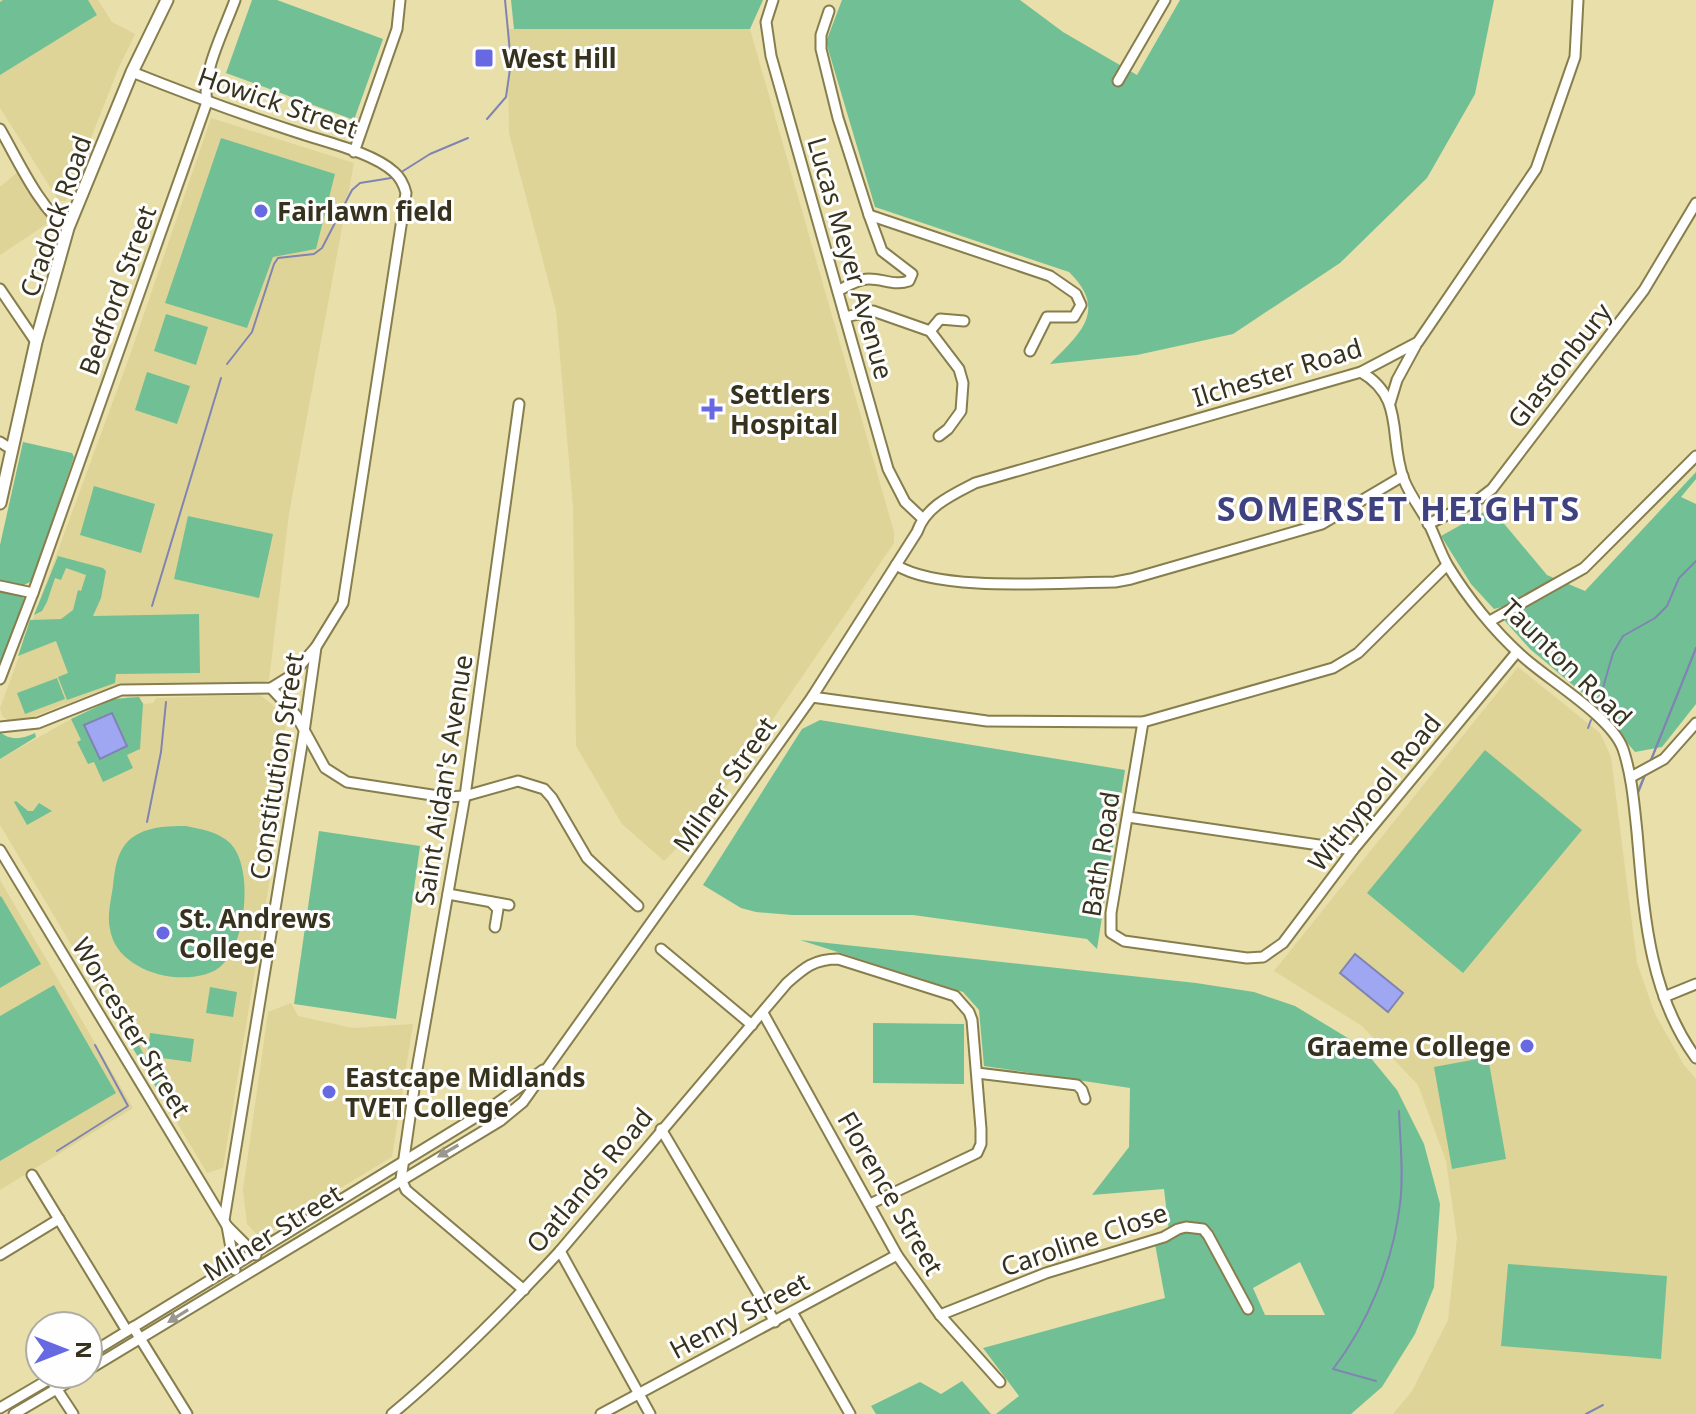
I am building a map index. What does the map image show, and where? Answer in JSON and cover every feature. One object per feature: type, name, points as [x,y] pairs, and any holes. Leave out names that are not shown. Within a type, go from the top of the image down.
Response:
[{"type":"main road","name":"Cradock Road","points":[[0,503],[5,446],[68,228],[132,72],[167,0]]},
{"type":"street","name":"Bedford Street","points":[[0,679],[207,102],[205,90],[209,72],[235,0]]},
{"type":"street","points":[[354,152],[397,29],[400,0]]},
{"type":"street","name":"Lucas Meyer Avenue","points":[[773,0],[766,22],[771,56],[845,317],[894,485],[905,502],[922,518]]},
{"type":"street","points":[[1118,81],[1165,0]]},
{"type":"street","name":"Ilchester Road","points":[[922,518],[946,499],[975,483],[1361,372],[1418,342],[1536,169],[1575,57],[1578,0]]},
{"type":"street","points":[[829,11],[821,35],[821,49],[838,118],[882,251],[910,270],[912,277],[903,283],[862,280],[838,291]]},
{"type":"street","name":"Howick Street","points":[[132,72],[207,102],[354,152],[384,165],[396,173],[403,183]]},
{"type":"street","points":[[0,129],[40,197],[60,223],[68,228]]},
{"type":"street","name":"Constitution Street","points":[[226,1223],[316,647],[343,603],[404,214],[406,193],[403,183]]},
{"type":"street","name":"Glastonbury","points":[[1428,524],[1475,502],[1492,489],[1644,290],[1696,203]]},
{"type":"street","points":[[869,215],[1050,276],[1076,294],[1081,305],[1077,314],[1074,317],[1047,317],[1030,351]]},
{"type":"street","points":[[0,289],[36,342]]},
{"type":"street","points":[[845,317],[873,311],[930,331],[959,369],[963,383],[961,411],[939,436]]},
{"type":"street","points":[[930,331],[940,319],[964,321]]},
{"type":"street","points":[[1390,403],[1397,380],[1418,342]]},
{"type":"street","points":[[1361,372],[1382,388],[1390,403]]},
{"type":"street","name":"Taunton Road","points":[[1390,403],[1403,476],[1447,565],[1517,652],[1612,730],[1622,745],[1631,777],[1653,963],[1673,1020],[1696,1058]]},
{"type":"street","name":"Saint Aidan's Avenue","points":[[401,1179],[465,796],[519,404]]},
{"type":"street","points":[[1490,621],[1584,568],[1696,456]]},
{"type":"street","points":[[896,565],[920,576],[980,582],[1115,582],[1322,524],[1403,476]]},
{"type":"street","name":"Milner Street","points":[[104,1361],[513,1112],[532,1092],[812,697],[917,532],[922,518]]},
{"type":"street","points":[[812,697],[987,721],[1143,722],[1333,668],[1358,653],[1447,565]]},
{"type":"street","points":[[0,586],[33,593]]},
{"type":"street","points":[[0,727],[38,723],[121,690],[271,688],[292,675],[316,647]]},
{"type":"street","name":"Withypool Road","points":[[1263,957],[1283,943],[1353,850],[1517,652]]},
{"type":"street","points":[[271,688],[296,715],[325,768],[347,782],[445,797],[465,796],[518,781],[544,789],[587,858],[638,906]]},
{"type":"street","name":"Bath Road","points":[[1143,722],[1109,925],[1111,933],[1115,938],[1247,958],[1263,957]]},
{"type":"street","points":[[1631,777],[1664,759],[1696,723]]},
{"type":"street","points":[[1128,817],[1353,850]]},
{"type":"street","name":"Worcester Street","points":[[0,850],[226,1223],[261,1263]]},
{"type":"street","points":[[448,894],[509,905]]},
{"type":"street","points":[[491,902],[498,909],[495,927]]},
{"type":"street","points":[[661,949],[752,1025]]},
{"type":"street","name":"Oatlands Road","points":[[392,1414],[524,1290],[787,983],[808,964],[822,959],[838,959],[955,996],[972,1020],[977,1073]]},
{"type":"street","points":[[1664,997],[1696,984]]},
{"type":"street","name":"Florence Street","points":[[763,1013],[897,1255],[940,1315],[1000,1382]]},
{"type":"street","name":"Milner Street","points":[[104,1345],[489,1109],[548,1066]]},
{"type":"street","points":[[870,1204],[977,1153],[981,1144],[977,1073],[1077,1085],[1085,1099]]},
{"type":"street","points":[[661,1129],[775,1322]]},
{"type":"street","points":[[32,1175],[187,1414]]},
{"type":"street","points":[[401,1179],[406,1190],[524,1290]]},
{"type":"street","points":[[0,1255],[59,1219]]},
{"type":"street","name":"Worcester Street","points":[[226,1223],[238,1278]]},
{"type":"street","name":"Caroline Close","points":[[940,1315],[1046,1273],[1164,1237],[1186,1227],[1203,1229],[1208,1235],[1248,1309]]},
{"type":"street","points":[[560,1251],[650,1414]]},
{"type":"street","name":"Henry Street","points":[[601,1414],[897,1255]]},
{"type":"street","points":[[792,1312],[850,1414]]},
{"type":"street","points":[[0,1408],[30,1390]]},
{"type":"street","points":[[14,1414],[55,1390]]},
{"type":"street","points":[[58,1390],[73,1414]]},
{"type":"shaded area","points":[[0,0],[98,0],[112,22],[135,34],[66,201],[59,201],[0,108]]},
{"type":"shaded area","name":"Settlers Hospital","points":[[507,29],[750,29],[894,532],[894,543],[700,825],[664,861],[622,824],[576,746],[573,507],[556,310],[509,133]]},
{"type":"shaded area","points":[[211,118],[354,163],[289,514],[269,680],[115,685],[19,722],[9,721],[2,716],[0,708],[130,355]]},
{"type":"shaded area","points":[[19,171],[51,221],[0,255],[0,187]]},
{"type":"shaded area","name":"Graeme College","points":[[1518,667],[1600,733],[1611,757],[1637,963],[1655,1014],[1684,1065],[1696,1079],[1696,1414],[1393,1414],[1412,1391],[1448,1320],[1457,1238],[1446,1161],[1418,1085],[1362,1026],[1274,971]]},
{"type":"shaded area","name":"St. Andrews College","points":[[260,695],[286,720],[276,808],[281,810],[223,1168],[207,1173],[0,825],[0,759],[71,719],[127,697],[139,697],[144,704],[153,703],[156,698]]},
{"type":"shaded area","points":[[0,880],[133,1108],[0,1190]]},
{"type":"shaded area","name":"Eastcape Midlands TVET College","points":[[291,1003],[298,1016],[353,1028],[413,1024],[392,1157],[259,1237],[247,1224],[243,1190],[268,1012]]},
{"type":"green space","points":[[88,0],[97,15],[0,75],[0,2]]},
{"type":"green space","points":[[252,0],[277,0],[383,39],[354,120],[226,73]]},
{"type":"green space","points":[[511,0],[763,0],[750,29],[514,29]]},
{"type":"green space","points":[[842,0],[1020,0],[1063,32],[1137,75],[1180,0],[1494,0],[1475,94],[1427,178],[1340,263],[1233,334],[1137,355],[1050,364],[1079,332],[1088,310],[1081,286],[1069,272],[875,207],[826,42]]},
{"type":"green space","name":"Fairlawn field","points":[[221,138],[335,174],[316,249],[273,257],[247,328],[165,303]]},
{"type":"green space","points":[[166,314],[208,327],[196,365],[154,351]]},
{"type":"green space","points":[[147,372],[190,386],[177,424],[135,410]]},
{"type":"green space","points":[[23,442],[72,453],[74,457],[32,581],[22,586],[0,581],[0,545]]},
{"type":"green space","points":[[1696,472],[1696,479],[1681,497],[1696,504],[1696,704],[1662,747],[1635,752],[1592,701],[1530,649],[1504,620],[1566,583],[1585,591]]},
{"type":"green space","points":[[94,486],[155,504],[141,553],[80,535]]},
{"type":"green space","points":[[1491,508],[1547,575],[1556,579],[1506,606],[1494,609],[1471,584],[1441,536]]},
{"type":"green space","points":[[188,516],[273,534],[259,598],[174,579]]},
{"type":"green space","points":[[58,556],[106,571],[101,598],[93,616],[199,614],[200,673],[116,674],[115,683],[67,700],[58,677],[68,673],[56,641],[18,656],[30,620],[61,619],[73,610],[78,590],[81,591],[86,575],[66,568],[61,580],[55,578],[42,611],[34,615]]},
{"type":"green space","points":[[0,589],[22,595],[24,599],[0,665]]},
{"type":"green space","points":[[57,678],[65,699],[25,714],[17,693]]},
{"type":"green space","points":[[139,697],[143,704],[140,749],[127,755],[133,768],[103,782],[94,762],[88,764],[77,742],[81,740],[71,719],[113,699]]},
{"type":"green space","points":[[820,720],[1125,770],[1097,949],[1087,939],[913,915],[756,912],[741,908],[703,885],[802,729]]},
{"type":"green space","points":[[0,732],[12,738],[35,733],[36,737],[0,759]]},
{"type":"green space","points":[[1485,750],[1582,830],[1463,973],[1367,893]]},
{"type":"green space","points":[[16,801],[28,811],[33,811],[39,803],[52,811],[27,825]]},
{"type":"green space","points":[[186,826],[215,834],[230,843],[238,854],[242,869],[244,903],[238,938],[224,963],[207,974],[173,977],[142,968],[125,956],[113,939],[109,913],[117,863],[131,838],[149,829]]},
{"type":"green space","points":[[319,831],[420,846],[396,1019],[294,1004]]},
{"type":"green space","points":[[0,897],[41,964],[0,988]]},
{"type":"green space","points":[[800,940],[1254,992],[1295,1006],[1361,1046],[1397,1090],[1424,1144],[1440,1204],[1434,1287],[1415,1334],[1382,1387],[1351,1414],[996,1414],[1019,1396],[983,1348],[1165,1298],[1155,1244],[1170,1240],[1164,1189],[1092,1195],[1129,1147],[1130,1088],[984,1066],[979,1010],[963,992]],"holes":[[[1300,1262],[1325,1315],[1265,1315],[1253,1288]]]},
{"type":"green space","points":[[54,985],[116,1093],[0,1161],[0,1016]]},
{"type":"green space","points":[[210,987],[237,992],[233,1017],[206,1013]]},
{"type":"green space","points":[[118,1023],[126,1023],[177,1112],[173,1116]]},
{"type":"green space","points":[[873,1023],[964,1024],[964,1084],[873,1083]]},
{"type":"green space","points":[[150,1033],[194,1039],[191,1062],[147,1056]]},
{"type":"green space","points":[[1488,1057],[1506,1159],[1452,1169],[1434,1067]]},
{"type":"green space","points":[[1508,1264],[1667,1276],[1661,1359],[1501,1346]]},
{"type":"green space","points":[[962,1381],[991,1414],[876,1414],[871,1406],[920,1382],[941,1394]]},
{"type":"water","points":[[112,713],[127,746],[100,759],[84,725]]},
{"type":"water","points":[[1355,954],[1403,993],[1388,1012],[1340,973]]},
{"type":"waterway","points":[[487,119],[506,97],[511,62],[505,0]]},
{"type":"waterway","points":[[403,171],[430,154],[468,138]]},
{"type":"waterway","points":[[227,364],[252,332],[278,258],[314,254],[322,248],[352,190],[360,183],[391,178]]},
{"type":"waterway","points":[[152,606],[221,378]]},
{"type":"waterway","points":[[1598,705],[1613,653],[1623,636],[1655,618],[1667,606],[1679,578],[1696,561]]},
{"type":"waterway","points":[[1650,762],[1696,648]]},
{"type":"waterway","points":[[1650,763],[1696,648]]},
{"type":"waterway","points":[[147,822],[161,752],[166,702]]},
{"type":"waterway","points":[[1588,728],[1591,720]]},
{"type":"waterway","points":[[1636,796],[1646,772]]},
{"type":"waterway","points":[[1638,793],[1646,773]]},
{"type":"waterway","points":[[115,1018],[121,996]]},
{"type":"waterway","points":[[57,1151],[128,1106],[95,1045]]},
{"type":"waterway","points":[[1376,1381],[1333,1369],[1368,1312],[1392,1248],[1401,1193],[1399,1111]]},
{"type":"waterway","points":[[1586,1414],[1603,1405]]},
{"type":"place","name":"West Hill","points":[[484,58]]},
{"type":"place","name":"Fairlawn field","points":[[261,211]]},
{"type":"place","name":"Settlers Hospital","points":[[712,409]]},
{"type":"place","name":"St. Andrews College","points":[[163,933]]},
{"type":"place","name":"Graeme College","points":[[1527,1046]]},
{"type":"place","name":"Eastcape Midlands TVET College","points":[[329,1092]]},
{"type":"district","name":"SOMERSET HEIGHTS","points":[[1399,508]]}]
